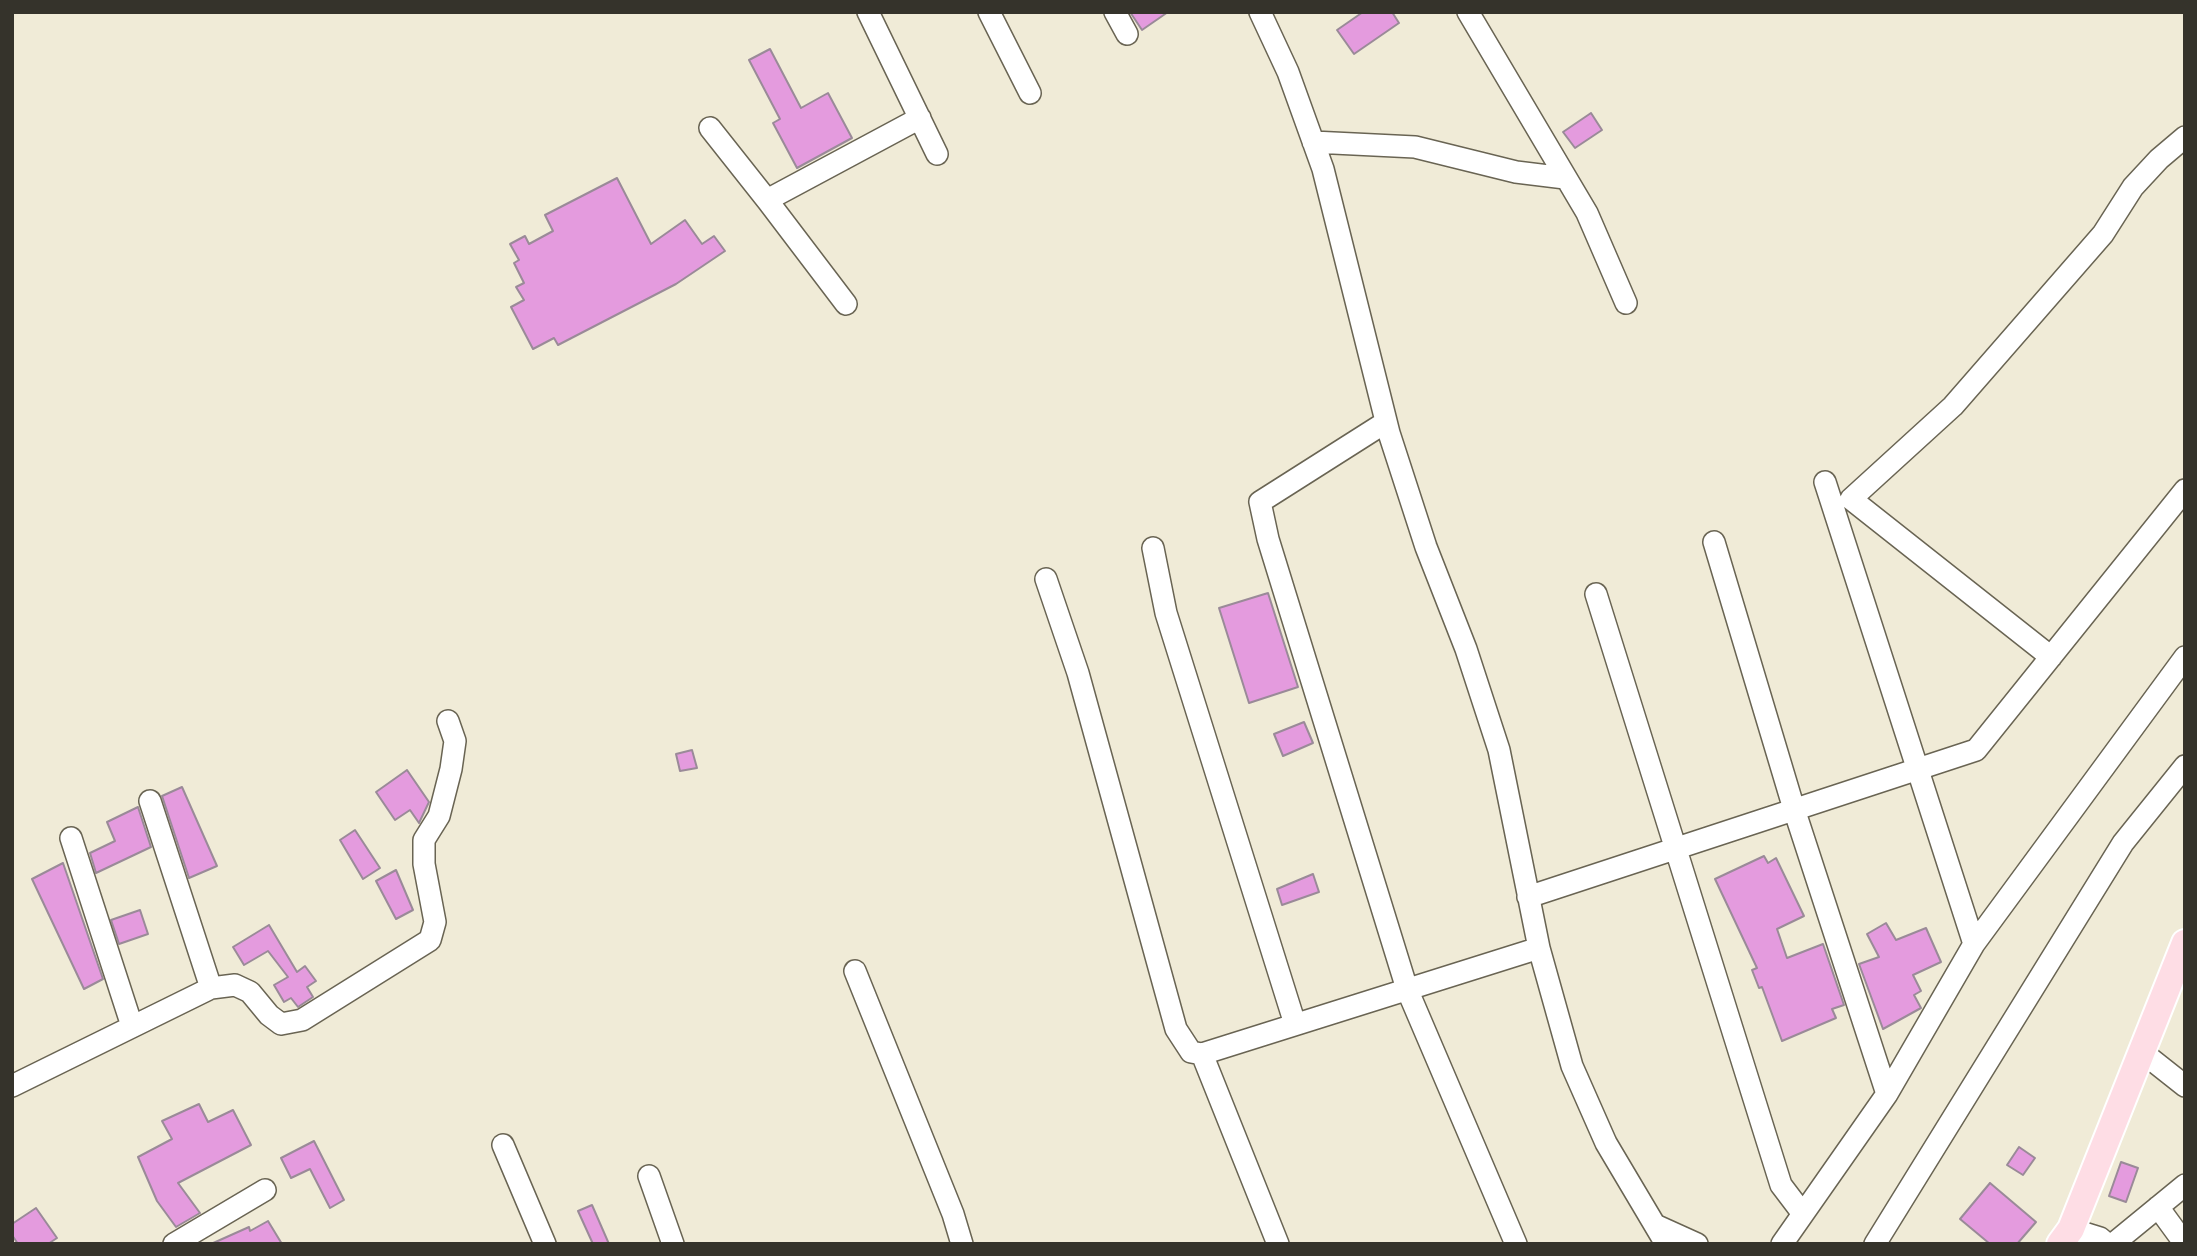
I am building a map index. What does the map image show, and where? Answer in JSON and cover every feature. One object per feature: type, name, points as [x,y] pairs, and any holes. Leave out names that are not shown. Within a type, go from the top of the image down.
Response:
[{"type":"main road","points":[[2066,1236],[2185,943]]},
{"type":"street","points":[[989,12],[1030,93]]},
{"type":"street","points":[[1115,12],[1127,34]]},
{"type":"street","points":[[1260,12],[1288,72],[1313,142],[1343,242],[1365,347],[1386,422],[1426,547],[1466,649],[1499,750],[1539,948],[1572,1066],[1606,1143],[1655,1225],[1682,1242]]},
{"type":"street","points":[[1468,12],[1587,213],[1626,303]]},
{"type":"street","points":[[870,13],[937,154]]},
{"type":"street","points":[[767,200],[920,118]]},
{"type":"street","points":[[710,128],[846,304]]},
{"type":"street","points":[[2051,657],[1851,499],[1953,406],[2103,234],[2133,187],[2185,137]]},
{"type":"street","points":[[1313,142],[1415,147],[1516,172],[1566,178]]},
{"type":"street","points":[[1386,422],[1260,502],[1268,540],[1407,989],[1516,1244]]},
{"type":"street","points":[[1825,482],[1974,944]]},
{"type":"street","points":[[1528,897],[1976,750],[2185,490]]},
{"type":"street","points":[[1714,542],[1794,809],[1887,1094]]},
{"type":"street","points":[[1153,548],[1167,612],[1295,1024]]},
{"type":"street","points":[[1046,579],[1077,673],[1176,1029],[1191,1052],[1202,1054],[1539,948]]},
{"type":"street","points":[[1596,594],[1781,1185],[1802,1214]]},
{"type":"street","points":[[1782,1244],[1887,1094],[1974,944],[2185,657]]},
{"type":"street","points":[[12,1086],[211,988],[234,985],[250,992],[269,1015],[281,1024],[302,1020],[430,940],[435,922],[424,864],[424,840],[439,816],[451,769],[456,741],[448,720]]},
{"type":"street","points":[[1875,1244],[2123,843],[2185,766]]},
{"type":"street","points":[[150,802],[211,988]]},
{"type":"street","points":[[71,838],[132,1026]]},
{"type":"street","points":[[855,971],[953,1214],[961,1244]]},
{"type":"street","points":[[2142,1052],[2185,1086]]},
{"type":"street","points":[[1202,1054],[1278,1244]]},
{"type":"street","points":[[503,1144],[545,1244]]},
{"type":"street","points":[[649,1176],[673,1244]]},
{"type":"street","points":[[2113,1244],[2185,1185]]},
{"type":"street","points":[[174,1244],[265,1190]]},
{"type":"street","points":[[2158,1207],[2185,1244]]},
{"type":"street","points":[[2066,1236],[2100,1238],[2107,1244]]},
{"type":"building","points":[[1130,12],[1168,12],[1142,30]]},
{"type":"building","points":[[1363,12],[1392,12],[1399,23],[1354,54],[1337,30]]},
{"type":"building","points":[[770,49],[801,108],[828,93],[852,138],[797,168],[773,123],[780,119],[749,60]]},
{"type":"building","points":[[1591,113],[1602,130],[1575,148],[1563,132]]},
{"type":"building","points":[[617,178],[651,244],[685,220],[702,244],[714,236],[725,251],[676,284],[558,345],[554,338],[533,349],[511,307],[524,300],[516,287],[524,283],[514,263],[519,260],[510,244],[525,236],[529,244],[553,231],[545,215]]},
{"type":"building","points":[[1268,593],[1298,687],[1249,703],[1219,608]]},
{"type":"building","points":[[1304,722],[1313,743],[1283,756],[1274,734]]},
{"type":"building","points":[[692,750],[697,768],[680,771],[676,754]]},
{"type":"building","points":[[407,770],[429,802],[419,823],[410,810],[395,820],[376,792]]},
{"type":"building","points":[[182,787],[217,866],[189,878],[162,796]]},
{"type":"building","points":[[138,807],[151,847],[96,873],[90,853],[115,841],[107,822]]},
{"type":"building","points":[[355,830],[380,868],[363,879],[340,840]]},
{"type":"building","points":[[1764,856],[1768,863],[1776,858],[1804,916],[1777,929],[1787,958],[1823,944],[1844,1005],[1832,1009],[1836,1018],[1782,1041],[1762,987],[1759,988],[1752,970],[1757,968],[1715,879]]},
{"type":"building","points":[[63,863],[103,979],[84,989],[32,879]]},
{"type":"building","points":[[396,870],[413,910],[396,919],[376,881]]},
{"type":"building","points":[[1313,874],[1319,892],[1282,905],[1277,889]]},
{"type":"building","points":[[140,910],[148,934],[119,944],[111,920]]},
{"type":"building","points":[[1886,923],[1896,940],[1926,928],[1941,962],[1913,975],[1921,991],[1914,995],[1921,1008],[1883,1029],[1859,964],[1879,957],[1867,934]]},
{"type":"building","points":[[269,925],[297,972],[305,966],[316,981],[307,987],[313,997],[298,1007],[291,998],[284,1002],[274,985],[288,977],[268,951],[244,965],[233,947]]},
{"type":"building","points":[[199,1104],[208,1122],[233,1110],[251,1145],[178,1183],[200,1213],[176,1227],[157,1201],[138,1157],[172,1139],[162,1121]]},
{"type":"building","points":[[314,1141],[344,1200],[330,1208],[310,1169],[291,1178],[281,1158]]},
{"type":"building","points":[[2019,1147],[2035,1158],[2023,1175],[2007,1165]]},
{"type":"building","points":[[2121,1162],[2138,1168],[2126,1202],[2109,1196]]},
{"type":"building","points":[[1990,1183],[2036,1222],[2017,1244],[1990,1244],[1960,1219]]},
{"type":"building","points":[[592,1205],[609,1244],[593,1244],[578,1211]]},
{"type":"building","points":[[36,1208],[57,1238],[48,1244],[18,1244],[12,1235],[12,1224]]},
{"type":"building","points":[[268,1221],[282,1244],[211,1244],[249,1227],[250,1231]]}]
